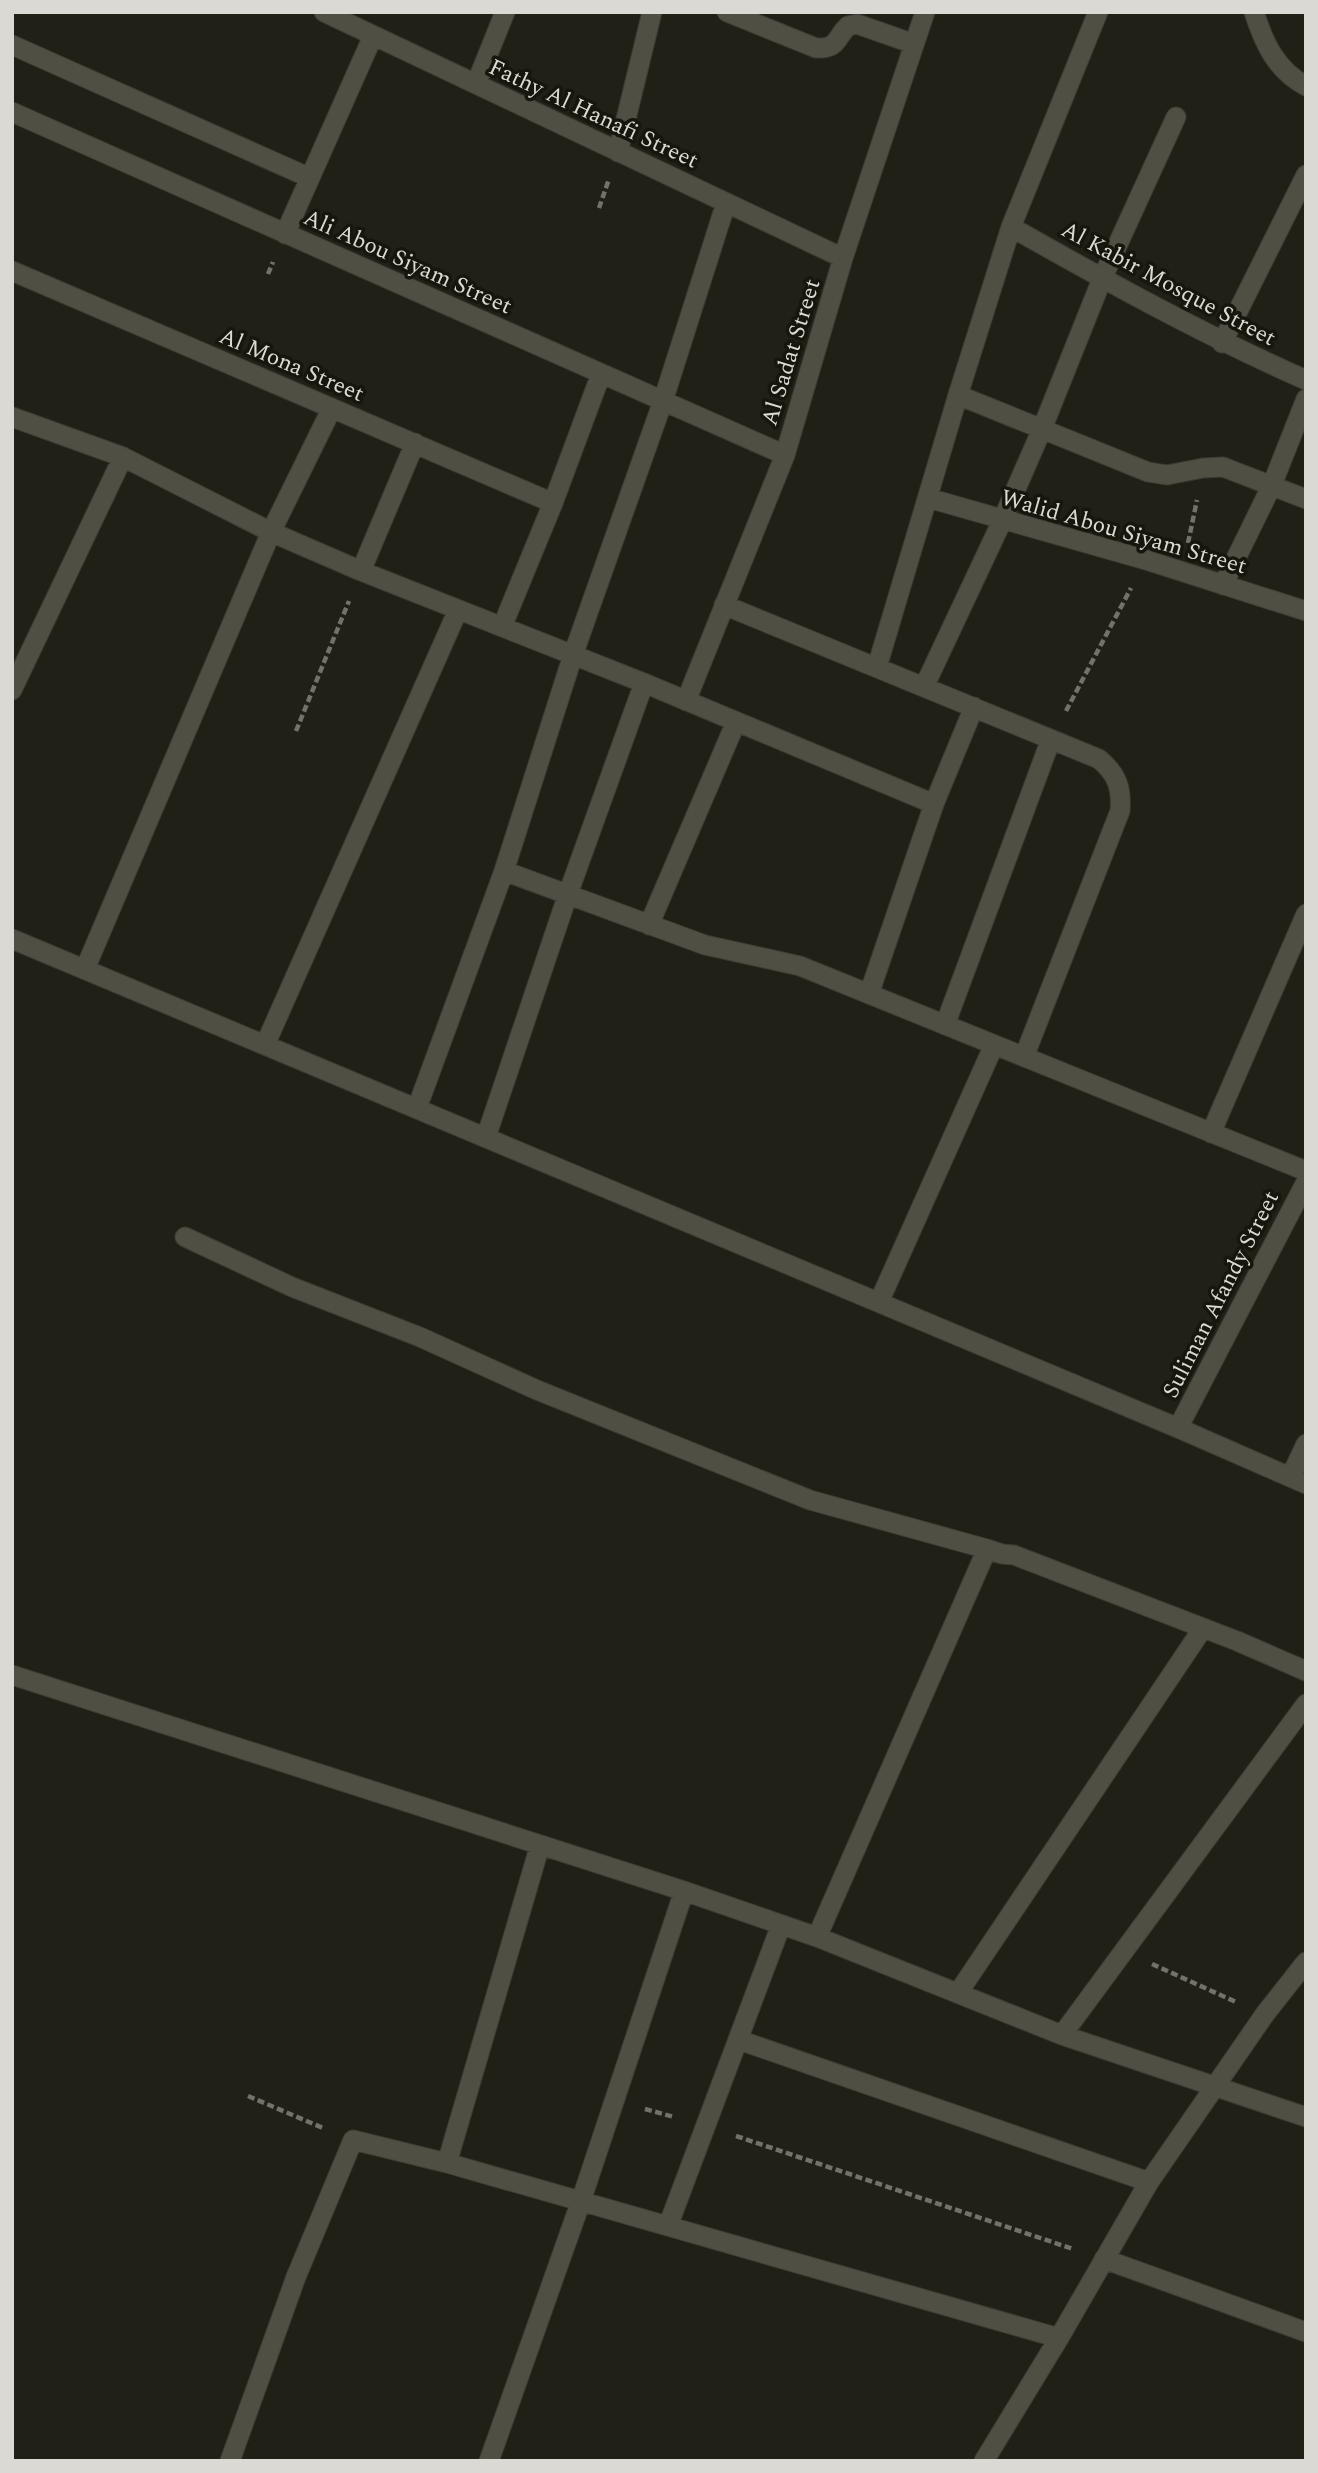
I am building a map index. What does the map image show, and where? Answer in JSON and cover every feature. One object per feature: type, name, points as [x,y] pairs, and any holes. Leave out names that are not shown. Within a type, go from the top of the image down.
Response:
[{"type":"street","name":"Fathy Al Hanafi Street","points":[[324,12],[843,258]]},
{"type":"street","points":[[476,84],[505,12]]},
{"type":"street","points":[[618,152],[652,12]]},
{"type":"street","points":[[727,12],[816,48],[828,48],[848,26],[857,24],[914,44]]},
{"type":"street","name":"Al Sadat Street","points":[[686,701],[785,455],[843,258],[925,12]]},
{"type":"street","points":[[877,667],[1011,227],[1098,12]]},
{"type":"street","points":[[1254,12],[1261,35],[1274,60],[1294,80],[1306,86]]},
{"type":"street","points":[[285,234],[308,177],[373,36]]},
{"type":"street","points":[[12,45],[308,177]]},
{"type":"street","name":"Ali Abou Siyam Street","points":[[12,112],[785,455]]},
{"type":"street","points":[[924,687],[1002,521],[1102,279],[1176,117]]},
{"type":"street","points":[[1222,342],[1306,175]]},
{"type":"street","points":[[417,1108],[505,871],[573,654],[663,401],[726,203]]},
{"type":"street","name":"Al Kabir Mosque Street","points":[[1011,227],[1102,279],[1222,342],[1306,380]]},
{"type":"street","name":"Al Mona Street","points":[[12,271],[553,503]]},
{"type":"street","points":[[502,627],[553,503],[601,374]]},
{"type":"street","points":[[958,395],[1148,472],[1167,475],[1223,467],[1306,499]]},
{"type":"street","points":[[1223,585],[1272,485],[1306,399]]},
{"type":"street","points":[[85,969],[271,532],[332,408]]},
{"type":"street","points":[[12,417],[123,457],[271,532],[361,571],[573,654],[934,804]]},
{"type":"street","points":[[361,571],[415,443]]},
{"type":"street","points":[[12,690],[123,457]]},
{"type":"street","name":"Walid Abou Siyam Street","points":[[928,498],[1146,560],[1306,611]]},
{"type":"street","points":[[724,606],[1099,759],[1110,769],[1118,782],[1121,796],[1115,826],[1024,1057]]},
{"type":"street","points":[[265,1045],[458,610]]},
{"type":"street","points":[[486,1137],[568,894],[644,683]]},
{"type":"street","points":[[869,994],[934,804],[974,708]]},
{"type":"street","points":[[649,925],[736,722]]},
{"type":"street","points":[[945,1025],[1051,739]]},
{"type":"street","points":[[505,871],[705,945],[800,966],[1306,1171]]},
{"type":"street","points":[[1211,1133],[1306,914]]},
{"type":"street","points":[[12,939],[1298,1480],[1306,1444]]},
{"type":"street","points":[[879,1302],[994,1045]]},
{"type":"street","name":"Suliman Afandy Street","points":[[1178,1428],[1306,1182]]},
{"type":"street","points":[[185,1237],[292,1287],[420,1337],[537,1390],[810,1500],[1002,1554],[1014,1555],[1306,1671]]},
{"type":"street","points":[[817,1937],[987,1549]]},
{"type":"street","points":[[958,1993],[1203,1628]]},
{"type":"street","points":[[12,1675],[684,1891],[817,1937],[1062,2035],[1306,2117]]},
{"type":"street","points":[[1062,2035],[1306,1704]]},
{"type":"street","points":[[447,2163],[540,1845]]},
{"type":"street","points":[[489,2461],[581,2201],[684,1891]]},
{"type":"street","points":[[668,2226],[781,1925]]},
{"type":"street","points":[[984,2461],[1149,2182],[1265,2014],[1306,1962]]},
{"type":"street","points":[[739,2040],[1149,2182]]},
{"type":"street","points":[[229,2461],[296,2277],[353,2140],[447,2163],[1059,2338]]},
{"type":"street","points":[[1104,2259],[1306,2332]]},
{"type":"path","points":[[1182,572],[1203,468]]},
{"type":"path","points":[[1051,739],[1146,560]]},
{"type":"path","points":[[296,731],[361,571]]},
{"type":"path","points":[[1122,1951],[1265,2014]]},
{"type":"path","points":[[248,2096],[353,2140]]},
{"type":"path","points":[[615,2101],[705,2125],[1104,2259]]}]
